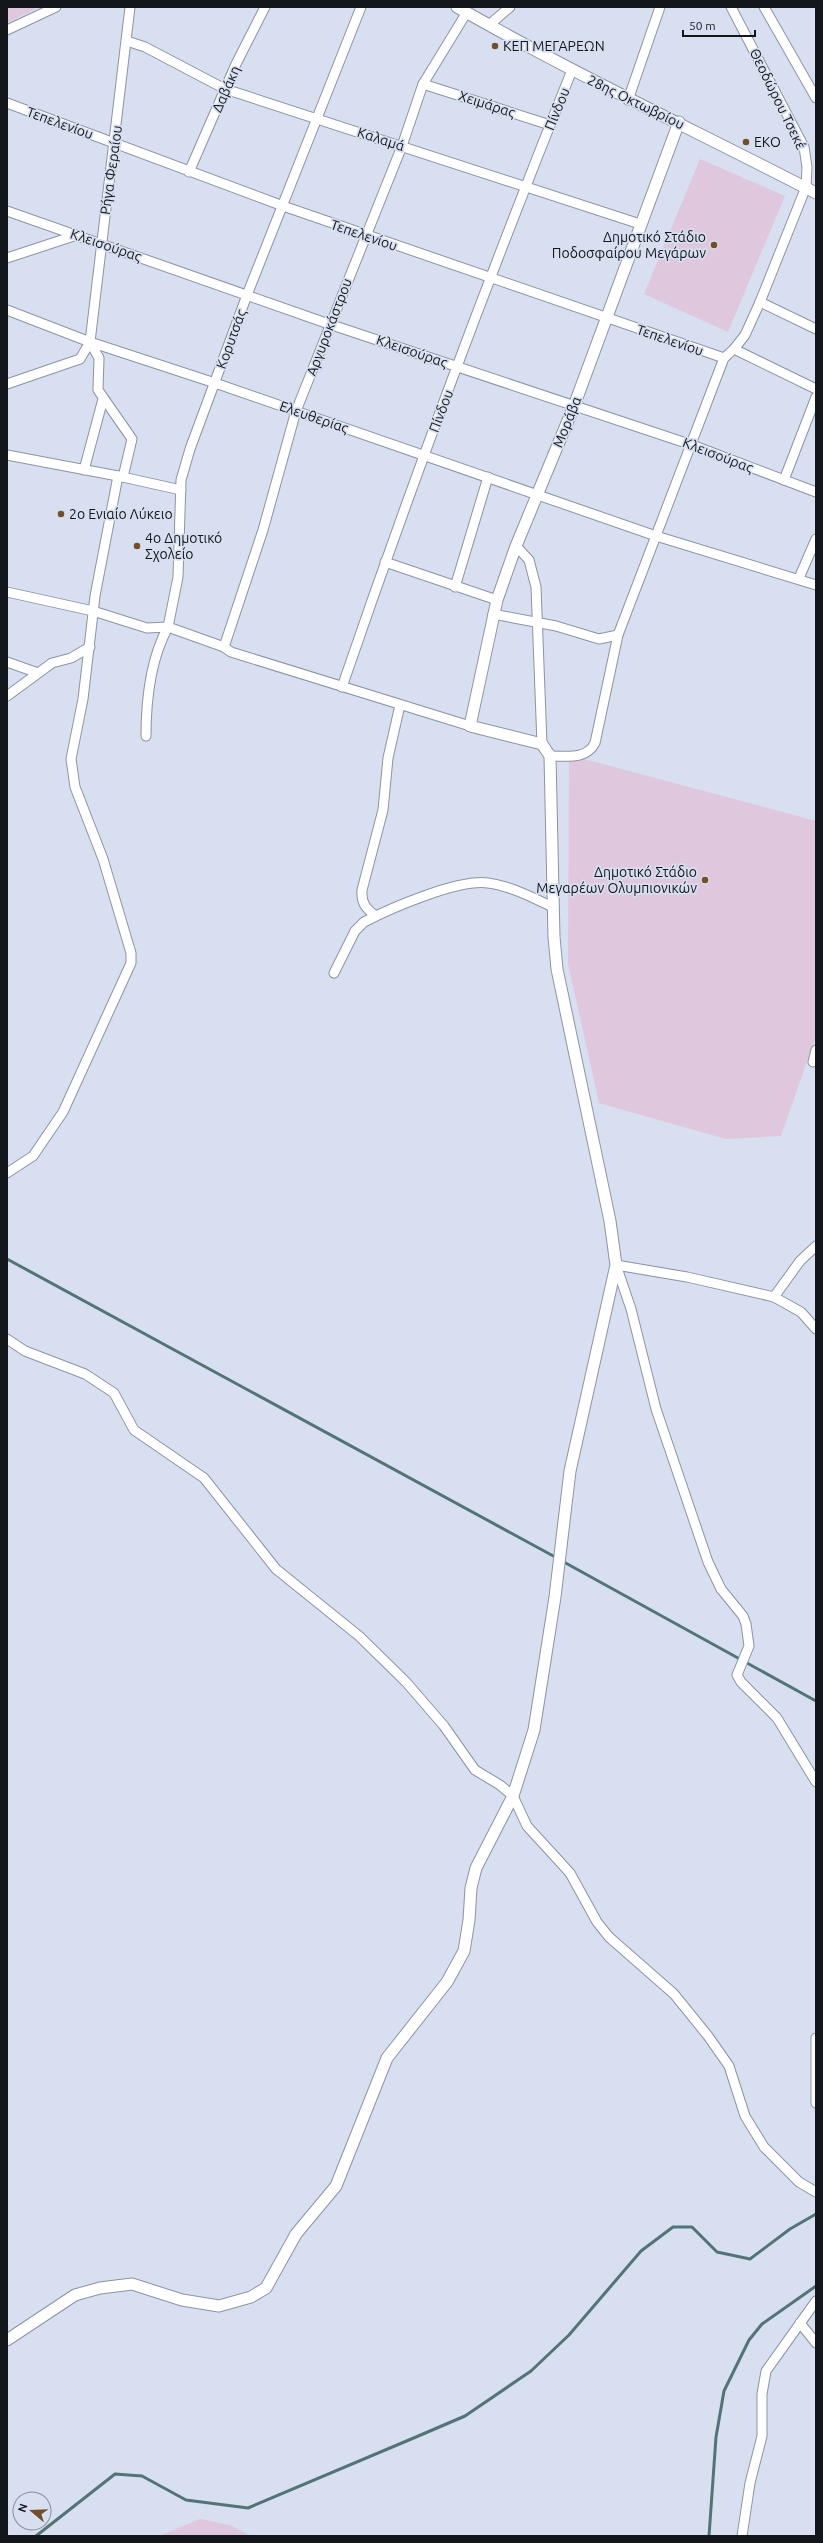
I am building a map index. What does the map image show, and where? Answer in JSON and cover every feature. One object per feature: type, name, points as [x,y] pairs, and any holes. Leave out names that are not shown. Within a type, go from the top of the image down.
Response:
[{"type":"street","points":[[7,30],[56,7]]},
{"type":"street","name":"Ρήγα Φεραίου","points":[[90,342],[101,243],[115,144],[130,7]]},
{"type":"street","name":"Δαβάκη","points":[[189,172],[225,88],[265,7]]},
{"type":"street","name":"Κορυτσάς","points":[[146,736],[146,716],[158,654],[168,627],[178,577],[183,470],[248,295],[361,7]]},
{"type":"street","points":[[490,25],[510,7]]},
{"type":"street","points":[[628,100],[660,7]]},
{"type":"street","name":"Θεοδώρου Τσεκέ","points":[[724,358],[734,349],[745,334],[760,302],[806,187],[807,167],[804,147],[731,7]]},
{"type":"street","points":[[765,7],[816,98]]},
{"type":"street","name":"28ης Οκτωβρίου","points":[[462,10],[628,100],[678,122],[816,193]]},
{"type":"street","name":"Αργυροκάστρου","points":[[228,650],[296,411],[365,235],[402,146],[423,84],[462,10]]},
{"type":"street","name":"Καλαμά","points":[[127,41],[145,47],[225,88],[525,188],[640,224]]},
{"type":"street","name":"Πίνδου","points":[[342,687],[385,562],[424,456],[525,188],[572,70]]},
{"type":"street","name":"Χειμάρας","points":[[423,84],[550,125]]},
{"type":"street","name":"Τεπελενίου","points":[[7,103],[283,206],[724,358]]},
{"type":"street","name":"Μοράβα","points":[[470,726],[492,614],[516,546],[574,406],[678,122]]},
{"type":"street","name":"Κλεισούρας","points":[[7,211],[331,324],[692,445],[816,492]]},
{"type":"street","points":[[7,258],[77,235]]},
{"type":"street","points":[[760,302],[816,329]]},
{"type":"street","name":"Ελευθερίας","points":[[7,310],[90,342],[215,383],[488,477],[537,496],[656,536],[799,578],[816,585]]},
{"type":"street","points":[[7,384],[80,359],[90,342]]},
{"type":"street","points":[[7,1173],[32,1156],[63,1112],[131,963],[131,952],[118,907],[73,778],[71,750],[83,699],[93,611],[120,476],[132,439],[103,398],[97,384],[99,358],[90,342]]},
{"type":"street","points":[[734,349],[816,389]]},
{"type":"street","points":[[550,756],[584,755],[591,750],[595,743],[618,636],[724,358]]},
{"type":"street","points":[[784,480],[816,397]]},
{"type":"street","points":[[84,470],[103,398]]},
{"type":"street","points":[[7,455],[120,476],[181,490]]},
{"type":"street","points":[[456,587],[488,477]]},
{"type":"street","points":[[799,578],[816,539]]},
{"type":"street","points":[[516,546],[524,552],[531,568],[536,587],[542,744],[550,756],[555,954],[560,986],[610,1221],[616,1265],[631,1309],[656,1409],[708,1562],[721,1589],[743,1616],[749,1636],[749,1646],[738,1672],[741,1682],[777,1718],[816,1782]]},
{"type":"street","points":[[385,562],[497,600]]},
{"type":"street","points":[[7,592],[93,611],[147,628],[168,627],[228,650],[342,687],[470,726],[542,744]]},
{"type":"street","points":[[492,614],[538,623],[599,639],[618,636]]},
{"type":"street","points":[[7,696],[52,663],[71,658],[90,647]]},
{"type":"street","points":[[7,662],[38,672]]},
{"type":"street","points":[[376,916],[367,910],[361,901],[362,890],[383,810],[388,758],[400,705]]},
{"type":"street","points":[[334,973],[355,931],[364,922],[452,887],[474,883],[488,883],[503,886],[554,907]]},
{"type":"street","points":[[813,1062],[816,1050]]},
{"type":"street","points":[[774,1297],[800,1261],[816,1246]]},
{"type":"street","points":[[616,1265],[687,1277],[774,1297],[801,1312],[816,1329]]},
{"type":"street","points":[[7,2340],[75,2295],[100,2288],[132,2284],[182,2300],[219,2306],[251,2297],[266,2288],[296,2234],[336,2186],[388,2058],[459,1963],[467,1940],[469,1897],[476,1868],[513,1796],[534,1730],[555,1597],[564,1519],[575,1446],[616,1265]]},
{"type":"street","points":[[7,1339],[25,1351],[85,1374],[114,1393],[134,1430],[204,1478],[276,1569],[375,1651],[416,1692],[444,1726],[475,1770],[500,1785],[513,1796],[527,1826],[570,1873],[597,1922],[609,1937],[674,1994],[724,2056],[745,2116],[764,2147],[790,2175],[816,2192]]},
{"type":"street","points":[[816,2038],[816,2103]]},
{"type":"street","points":[[742,2536],[750,2483],[762,2436],[763,2383],[771,2363],[816,2301]]},
{"type":"street","points":[[800,2323],[816,2343]]},
{"type":"shaded area","points":[[7,7],[39,7],[7,23]]},
{"type":"shaded area","name":"Δημοτικό Στάδιο Ποδοσφαίρου Μεγάρων","points":[[700,159],[785,196],[728,332],[644,294]]},
{"type":"shaded area","points":[[569,755],[816,821],[816,1036],[781,1136],[726,1139],[599,1103],[568,964]]},
{"type":"shaded area","points":[[200,2519],[230,2525],[251,2536],[159,2536]]},
{"type":"waterway","points":[[7,1259],[557,1558]]},
{"type":"waterway","points":[[562,1561],[816,1701]]},
{"type":"waterway","points":[[36,2536],[115,2474],[142,2476],[186,2500],[248,2508],[465,2416],[531,2371],[569,2335],[641,2251],[673,2227],[692,2227],[717,2252],[750,2259],[790,2229],[816,2214]]},
{"type":"waterway","points":[[709,2536],[716,2437],[724,2391],[749,2340],[762,2324],[816,2286]]},
{"type":"place","name":"ΚΕΠ ΜΕΓΑΡΕΩΝ","points":[[495,46]]},
{"type":"place","name":"EKO","points":[[746,142]]},
{"type":"place","name":"Δημοτικό Στάδιο Ποδοσφαίρου Μεγάρων","points":[[714,245]]},
{"type":"place","name":"2ο Ενιαίο Λύκειο","points":[[61,514]]},
{"type":"place","name":"4ο Δημοτικό Σχολείο","points":[[137,546]]},
{"type":"place","name":"Δημοτικό Στάδιο Μεγαρέων Ολυμπιονικών","points":[[705,880]]}]
